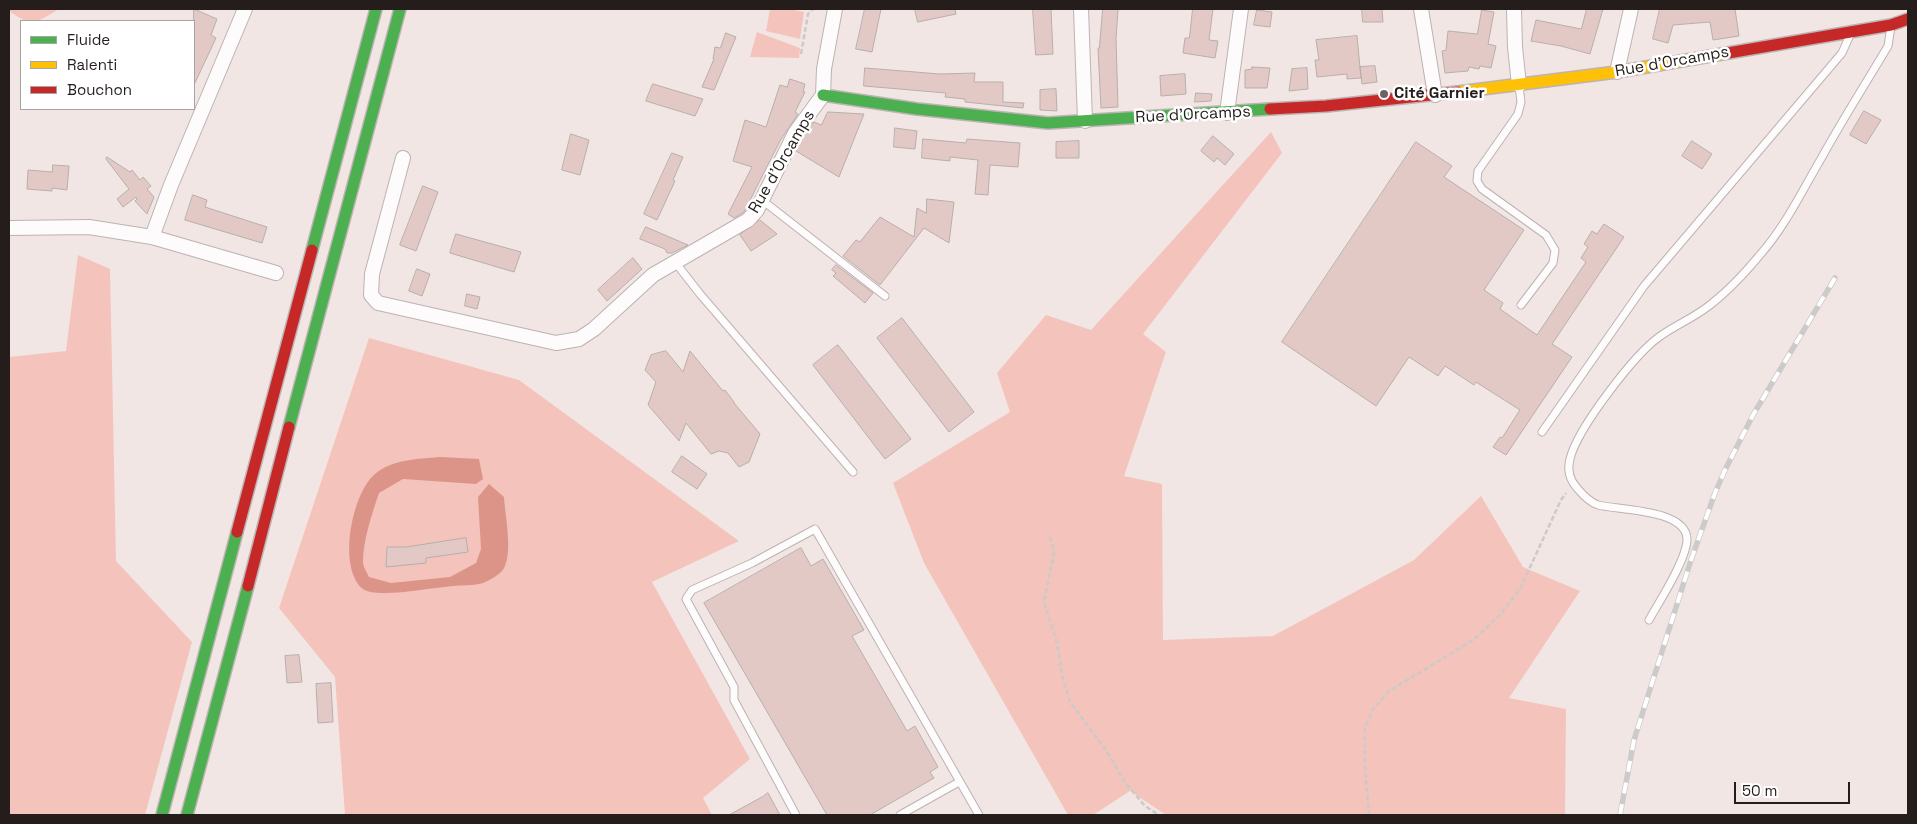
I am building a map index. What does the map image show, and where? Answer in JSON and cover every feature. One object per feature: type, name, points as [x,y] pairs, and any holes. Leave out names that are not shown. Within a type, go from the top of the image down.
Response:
[{"type":"main road","points":[[162,815],[376,9]]},
{"type":"main road","points":[[187,815],[400,9]]},
{"type":"main road","name":"Rue d'Orcamps","points":[[823,95],[989,118],[1048,123],[1227,113],[1349,104],[1519,86],[1555,79],[1617,72],[1852,32],[1908,19]]},
{"type":"street","points":[[152,237],[171,185],[245,9]]},
{"type":"street","points":[[823,95],[824,69],[834,9]]},
{"type":"street","points":[[1080,9],[1085,121]]},
{"type":"street","points":[[1227,113],[1241,9]]},
{"type":"street","points":[[1421,9],[1435,95]]},
{"type":"street","points":[[1514,9],[1519,86]]},
{"type":"street","points":[[1617,72],[1631,9]]},
{"type":"street","name":"Rue d'Orcamps","points":[[403,158],[372,274],[371,295],[378,303],[556,343],[566,342],[579,338],[594,329],[653,275],[748,220],[757,210],[795,133],[823,95]]},
{"type":"street","points":[[9,228],[89,227],[152,237],[276,273]]},
{"type":"lane","points":[[1649,620],[1675,574],[1686,546],[1687,536],[1682,528],[1673,520],[1661,515],[1596,504],[1584,496],[1573,484],[1568,473],[1570,458],[1577,440],[1596,410],[1645,349],[1659,337],[1706,308],[1760,256],[1783,225],[1888,46],[1891,24]]},
{"type":"lane","points":[[1542,432],[1644,286],[1842,53],[1852,32]]},
{"type":"lane","points":[[1519,86],[1521,102],[1518,114],[1478,171],[1477,181],[1482,190],[1546,235],[1555,250],[1553,263],[1521,305]]},
{"type":"lane","points":[[762,200],[885,296]]},
{"type":"lane","points":[[675,262],[853,472]]},
{"type":"lane","points":[[796,815],[734,700],[734,687],[686,599],[692,590],[752,563],[815,530],[978,815]]},
{"type":"lane","points":[[900,815],[959,782]]},
{"type":"path","points":[[801,54],[808,14],[813,9]]},
{"type":"path","points":[[1369,815],[1364,766],[1365,728],[1373,709],[1389,691],[1474,640],[1498,618],[1520,590],[1561,500],[1573,484]]},
{"type":"path","points":[[1050,537],[1054,553],[1044,602],[1056,639],[1063,679],[1070,702],[1106,750],[1124,781],[1145,806],[1160,815]]},
{"type":"shaded area","points":[[9,9],[59,9],[39,20],[26,20],[9,11]]},
{"type":"shaded area","points":[[770,9],[788,9],[804,12],[800,39],[766,31]]},
{"type":"shaded area","points":[[757,32],[800,48],[799,58],[750,57]]},
{"type":"shaded area","points":[[1271,132],[1282,153],[1143,334],[1166,352],[1124,476],[1162,484],[1163,640],[1273,636],[1414,560],[1481,496],[1523,567],[1580,591],[1509,698],[1566,709],[1565,815],[1166,815],[1130,791],[1093,815],[1068,815],[924,563],[893,483],[1010,412],[997,373],[1046,315],[1091,330]]},
{"type":"shaded area","points":[[78,255],[110,269],[116,561],[192,642],[145,815],[9,815],[9,357],[66,351]]},
{"type":"shaded area","points":[[369,338],[519,380],[739,541],[652,582],[750,759],[703,798],[712,815],[345,815],[335,677],[279,608]]},
{"type":"shaded area","points":[[440,457],[479,459],[483,479],[476,484],[403,479],[379,493],[368,527],[363,554],[364,568],[369,577],[391,583],[450,577],[476,563],[481,549],[478,497],[489,484],[504,497],[508,553],[504,568],[492,579],[476,585],[393,593],[377,593],[363,589],[355,579],[349,548],[354,513],[367,484],[375,474],[390,465],[415,459]]},
{"type":"building","points":[[194,9],[217,19],[211,35],[216,38],[195,83],[195,20]]},
{"type":"building","points":[[865,9],[881,9],[872,52],[856,49]]},
{"type":"building","points":[[915,9],[955,9],[956,14],[918,22]]},
{"type":"building","points":[[1033,9],[1051,9],[1053,54],[1036,55]]},
{"type":"building","points":[[1103,9],[1118,9],[1116,38],[1118,107],[1101,108],[1098,48]]},
{"type":"building","points":[[1193,9],[1213,9],[1209,40],[1218,41],[1215,58],[1183,53],[1185,38],[1189,38]]},
{"type":"building","points":[[1362,9],[1382,9],[1383,22],[1363,22]]},
{"type":"building","points":[[1587,9],[1603,9],[1590,54],[1561,46],[1531,41],[1536,20],[1581,29]]},
{"type":"building","points":[[1660,9],[1735,9],[1739,36],[1713,40],[1710,22],[1673,25],[1668,43],[1653,39]]},
{"type":"building","points":[[1257,10],[1272,12],[1270,27],[1254,25]]},
{"type":"building","points":[[1482,10],[1494,12],[1488,44],[1496,46],[1491,68],[1480,66],[1479,69],[1469,67],[1468,71],[1445,73],[1442,51],[1446,50],[1448,31],[1477,34]]},
{"type":"building","points":[[726,33],[736,37],[714,90],[702,87],[714,59],[715,47],[720,48]]},
{"type":"building","points":[[1357,36],[1361,78],[1347,79],[1347,74],[1317,77],[1315,60],[1319,60],[1316,40]]},
{"type":"building","points":[[1375,66],[1377,82],[1362,84],[1360,67]]},
{"type":"building","points":[[1252,67],[1270,68],[1267,88],[1245,88],[1245,70],[1252,69]]},
{"type":"building","points":[[865,68],[940,74],[975,73],[974,82],[1003,82],[1003,102],[1024,103],[1023,108],[965,102],[965,99],[945,97],[946,93],[864,86]]},
{"type":"building","points":[[1307,68],[1308,89],[1289,91],[1292,69]]},
{"type":"building","points":[[1185,74],[1186,94],[1161,96],[1160,76]]},
{"type":"building","points":[[790,79],[805,84],[803,92],[805,92],[795,112],[798,114],[780,141],[744,212],[734,218],[728,214],[752,167],[733,161],[745,120],[766,127],[780,85],[787,87]]},
{"type":"building","points":[[653,84],[703,99],[695,116],[646,101]]},
{"type":"building","points":[[1056,89],[1057,111],[1040,110],[1040,90]]},
{"type":"building","points":[[1196,93],[1212,94],[1211,101],[1195,102]]},
{"type":"building","points":[[1864,111],[1881,120],[1866,144],[1850,135]]},
{"type":"building","points":[[828,112],[864,114],[839,177],[796,151],[802,138],[814,122],[821,125]]},
{"type":"building","points":[[895,128],[917,131],[915,149],[894,147]]},
{"type":"building","points":[[571,134],[589,140],[580,175],[562,170]]},
{"type":"building","points":[[1213,136],[1234,154],[1225,165],[1217,158],[1214,162],[1201,151]]},
{"type":"building","points":[[923,139],[966,143],[967,139],[1020,143],[1018,167],[990,165],[988,195],[975,194],[978,160],[950,157],[950,161],[922,158]]},
{"type":"building","points":[[1079,141],[1079,158],[1056,158],[1056,142]]},
{"type":"building","points":[[1692,141],[1712,154],[1702,169],[1682,156]]},
{"type":"building","points":[[1416,142],[1452,166],[1444,177],[1524,230],[1484,290],[1503,303],[1500,309],[1537,335],[1586,262],[1581,258],[1588,247],[1584,244],[1592,231],[1597,234],[1604,224],[1624,237],[1552,344],[1572,357],[1506,455],[1493,447],[1500,437],[1502,438],[1520,410],[1476,382],[1474,385],[1445,366],[1438,376],[1409,357],[1376,406],[1282,342]]},
{"type":"building","points":[[672,153],[683,157],[673,180],[675,181],[657,220],[644,214]]},
{"type":"building","points":[[107,157],[130,172],[132,170],[140,180],[143,177],[151,186],[147,189],[154,197],[147,214],[135,201],[136,197],[123,207],[117,199],[129,189],[106,159]]},
{"type":"building","points":[[53,165],[69,166],[67,190],[52,188],[52,191],[27,189],[28,170],[52,172]]},
{"type":"building","points":[[423,186],[438,192],[416,251],[400,245]]},
{"type":"building","points":[[193,195],[207,200],[205,207],[267,227],[262,243],[185,220]]},
{"type":"building","points":[[927,199],[954,202],[949,243],[924,228],[880,285],[843,256],[856,240],[860,242],[880,217],[914,237],[917,208],[926,213]]},
{"type":"building","points":[[760,220],[777,234],[751,251],[740,235]]},
{"type":"building","points":[[646,227],[688,245],[672,253],[667,253],[665,249],[640,239]]},
{"type":"building","points":[[456,234],[521,252],[514,272],[450,253]]},
{"type":"building","points":[[633,258],[642,269],[607,301],[598,290]]},
{"type":"building","points":[[836,265],[873,293],[865,303],[833,276],[836,273],[832,270]]},
{"type":"building","points":[[417,269],[430,274],[422,296],[409,291]]},
{"type":"building","points":[[467,294],[480,297],[477,309],[465,306]]},
{"type":"building","points":[[902,318],[974,412],[949,432],[877,338]]},
{"type":"building","points":[[838,345],[911,439],[885,459],[813,365]]},
{"type":"building","points":[[666,351],[683,372],[690,351],[723,391],[725,390],[760,434],[749,462],[739,467],[728,453],[719,451],[711,454],[686,423],[679,441],[648,405],[656,382],[645,370],[651,355]]},
{"type":"building","points":[[682,456],[707,474],[697,489],[672,472]]},
{"type":"building","points":[[466,538],[468,552],[426,558],[426,563],[386,567],[387,547],[406,547]]},
{"type":"building","points":[[801,548],[811,566],[823,559],[864,630],[852,636],[907,731],[915,726],[938,767],[930,772],[934,778],[870,815],[827,815],[704,603]]},
{"type":"building","points":[[299,655],[302,682],[287,683],[285,656]]},
{"type":"building","points":[[331,683],[333,722],[318,723],[316,684]]},
{"type":"building","points":[[768,793],[780,815],[729,815],[762,797]]},
{"type":"railway","points":[[1620,815],[1634,740],[1691,560],[1715,493],[1753,415],[1835,278]]},
{"type":"traffic: fast","points":[[312,250],[376,9]]},
{"type":"traffic: fast","points":[[289,427],[400,9]]},
{"type":"traffic: fast","points":[[823,95],[917,109],[1048,123],[1270,109]]},
{"type":"traffic: fast","points":[[162,815],[237,532]]},
{"type":"traffic: fast","points":[[187,815],[248,586]]},
{"type":"traffic: slow","points":[[1458,92],[1617,72],[1728,53]]},
{"type":"traffic: jam","points":[[1728,53],[1891,25],[1908,19]]},
{"type":"traffic: jam","points":[[1270,109],[1326,106],[1458,92]]},
{"type":"traffic: jam","points":[[237,532],[312,250]]},
{"type":"traffic: jam","points":[[248,586],[289,427]]},
{"type":"place","name":"Cité Garnier","points":[[1384,94]]}]
